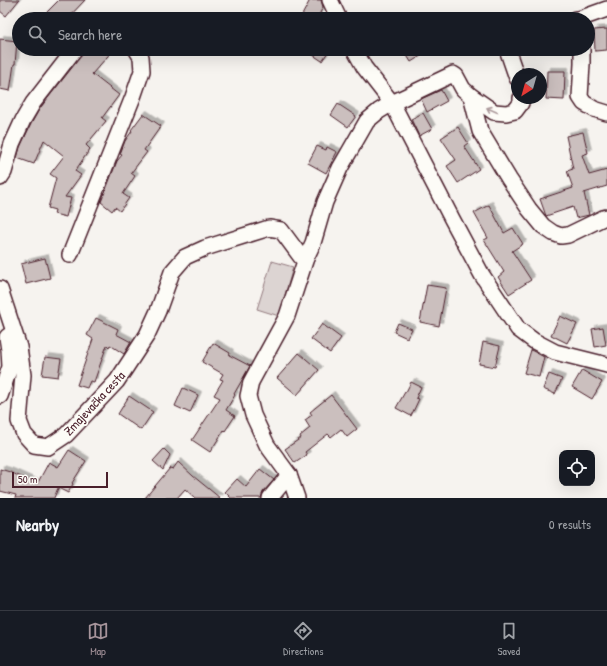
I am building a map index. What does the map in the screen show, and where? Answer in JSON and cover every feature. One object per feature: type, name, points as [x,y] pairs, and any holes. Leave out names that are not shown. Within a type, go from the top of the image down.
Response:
[{"type":"street","points":[[330,0],[336,12]]},
{"type":"street","points":[[595,13],[607,9]]},
{"type":"street","points":[[0,178],[4,172],[12,144],[23,120],[33,103],[70,56]]},
{"type":"street","points":[[70,255],[142,71],[140,56]]},
{"type":"street","points":[[358,56],[364,67],[392,103],[482,275],[518,329],[534,341],[555,352],[607,365]]},
{"type":"street","points":[[509,56],[514,68]]},
{"type":"street","points":[[582,56],[580,97],[584,103],[594,109],[607,113]]},
{"type":"street","points":[[297,498],[289,475],[267,445],[253,415],[248,396],[251,382],[287,316],[306,258],[313,244],[325,202],[340,168],[367,121],[379,111],[392,103],[453,74],[456,76],[463,89],[494,112],[506,113],[515,111],[520,104]]},
{"type":"street","points":[[471,96],[480,131],[517,191],[543,226],[552,234],[568,236],[607,217]]},
{"type":"street","name":"Zmajevačka cesta","points":[[0,289],[19,347],[23,375],[19,421],[24,434],[34,446],[48,447],[66,435],[118,381],[147,335],[158,311],[172,272],[185,257],[205,248],[269,228],[281,230],[301,257],[306,258]]},
{"type":"street","points":[[0,396],[10,367],[7,337],[13,328]]},
{"type":"street","points":[[270,498],[289,475]]},
{"type":"shaded area","points":[[272,261],[293,267],[279,316],[257,309]]},
{"type":"building","points":[[0,0],[19,0],[6,16],[0,11]]},
{"type":"building","points":[[59,0],[85,0],[74,12],[47,12]]},
{"type":"building","points":[[310,0],[321,0],[323,7],[320,12],[304,12]]},
{"type":"building","points":[[607,29],[607,50],[595,51],[595,30]]},
{"type":"building","points":[[0,39],[12,40],[12,56],[16,56],[10,91],[0,89]]},
{"type":"building","points":[[81,56],[108,56],[92,74],[119,95],[102,118],[106,121],[86,145],[90,149],[75,171],[81,175],[65,197],[71,198],[66,217],[54,214],[55,210],[48,208],[56,178],[50,174],[64,156],[44,140],[34,164],[17,158],[20,147],[40,108]]},
{"type":"building","points":[[314,56],[325,56],[322,61]]},
{"type":"building","points":[[407,56],[421,56],[411,62]]},
{"type":"building","points":[[547,71],[565,71],[564,100],[547,99]]},
{"type":"building","points":[[441,90],[447,101],[427,112],[421,99]]},
{"type":"building","points":[[338,104],[356,116],[348,127],[331,115]]},
{"type":"building","points":[[423,113],[432,129],[419,136],[411,119]]},
{"type":"building","points":[[143,114],[161,126],[144,150],[147,152],[131,173],[135,176],[123,194],[129,198],[120,211],[115,207],[112,211],[101,202],[117,161],[122,155],[120,154],[125,141]]},
{"type":"building","points":[[458,127],[468,143],[464,146],[479,169],[458,183],[447,166],[456,160],[441,138]]},
{"type":"building","points":[[583,132],[588,153],[582,155],[589,175],[607,170],[607,186],[584,193],[589,215],[576,218],[573,207],[546,216],[540,199],[573,188],[567,171],[573,169],[566,136]]},
{"type":"building","points":[[317,146],[326,150],[327,147],[337,152],[326,173],[308,163]]},
{"type":"building","points":[[489,205],[504,233],[513,228],[523,244],[512,251],[531,280],[509,294],[498,277],[504,272],[484,240],[488,238],[474,213]]},
{"type":"building","points":[[45,258],[50,278],[26,284],[21,264]]},
{"type":"building","points":[[427,285],[446,288],[439,326],[420,322]]},
{"type":"building","points":[[560,316],[577,324],[567,343],[551,335]]},
{"type":"building","points":[[96,318],[118,329],[116,334],[131,342],[124,354],[110,345],[109,347],[107,345],[94,382],[90,381],[87,388],[77,385],[93,339],[87,335]]},
{"type":"building","points":[[398,323],[412,329],[407,338],[394,332]]},
{"type":"building","points":[[322,324],[341,338],[330,353],[311,339]]},
{"type":"building","points":[[603,327],[606,345],[595,347],[592,329]]},
{"type":"building","points":[[483,342],[500,346],[495,367],[479,364]]},
{"type":"building","points":[[213,343],[230,353],[229,355],[250,366],[226,410],[235,416],[210,452],[192,440],[220,398],[214,395],[223,380],[220,379],[223,374],[202,362]]},
{"type":"building","points":[[531,350],[544,357],[539,377],[524,373]]},
{"type":"building","points":[[299,353],[319,370],[297,395],[277,378]]},
{"type":"building","points":[[45,357],[61,359],[58,377],[42,375]]},
{"type":"building","points":[[582,370],[602,382],[592,399],[572,387]]},
{"type":"building","points":[[549,374],[562,379],[555,394],[543,389]]},
{"type":"building","points":[[411,382],[421,387],[416,398],[419,399],[411,416],[396,408]]},
{"type":"building","points":[[183,388],[198,395],[190,413],[175,406]]},
{"type":"building","points":[[331,395],[357,429],[347,437],[341,429],[331,437],[328,434],[305,452],[307,455],[295,463],[285,449],[301,438],[300,436],[310,428],[305,420],[312,415],[310,412]]},
{"type":"building","points":[[129,396],[153,412],[141,430],[118,414]]},
{"type":"building","points":[[164,449],[170,455],[163,470],[153,461]]},
{"type":"building","points":[[69,450],[86,461],[72,483],[73,484],[68,493],[58,488],[54,498],[15,498],[16,495],[0,491],[0,469],[37,484],[49,462],[58,467]]},
{"type":"building","points":[[178,462],[220,498],[195,498],[185,489],[177,498],[145,498],[170,468],[173,469]]},
{"type":"building","points":[[260,469],[274,480],[263,492],[261,498],[231,498],[225,492],[237,479],[246,487]]}]
